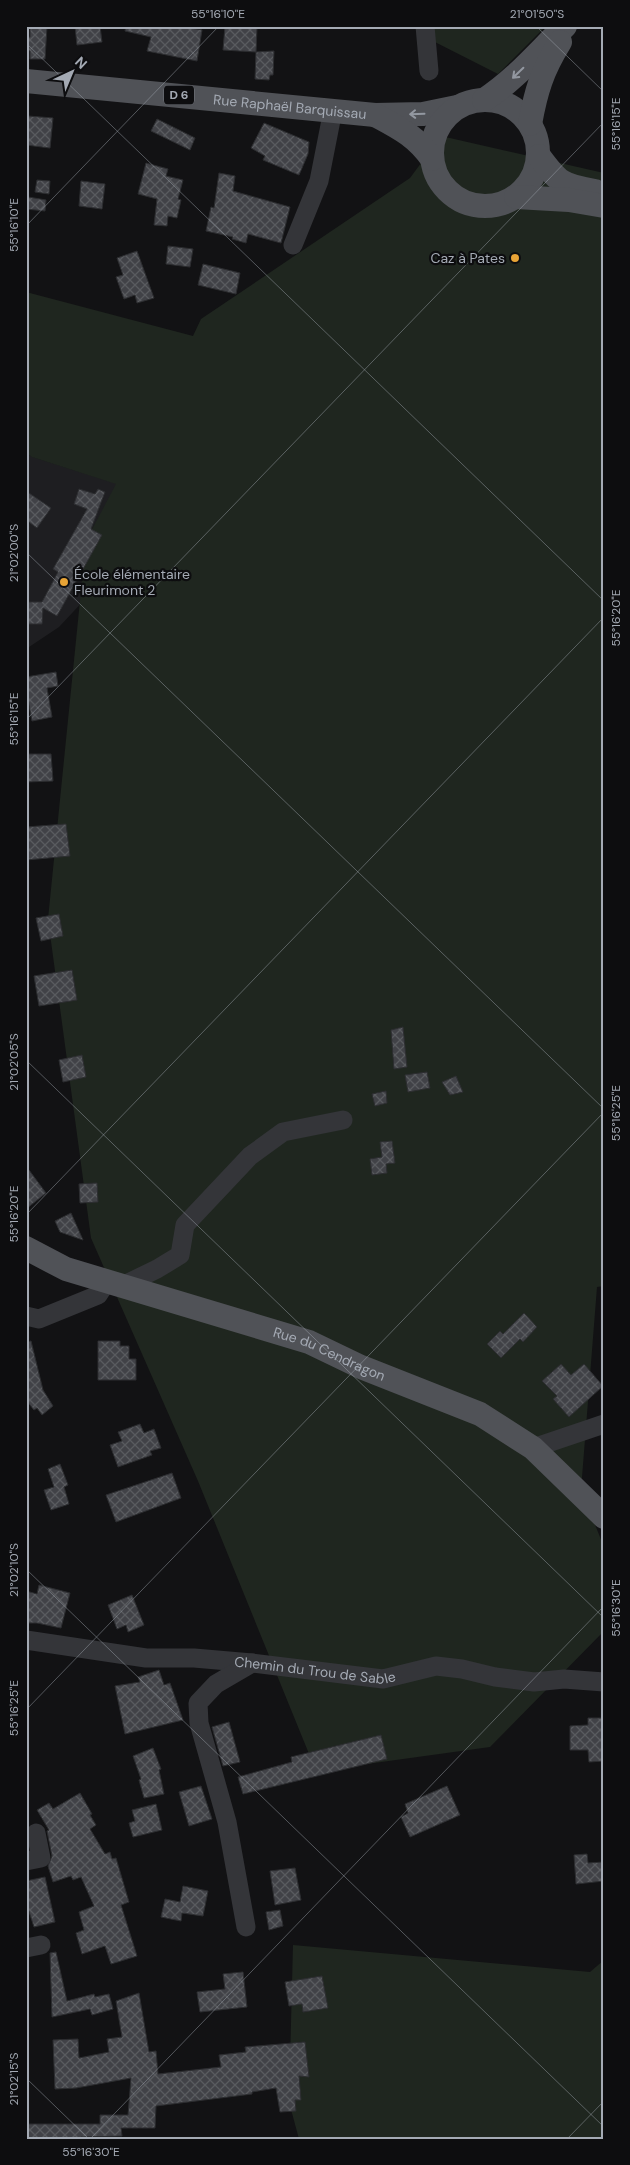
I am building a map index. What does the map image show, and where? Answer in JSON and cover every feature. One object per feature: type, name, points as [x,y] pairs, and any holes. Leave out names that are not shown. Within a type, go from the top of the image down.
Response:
[{"type":"main road","points":[[484,100],[513,77],[565,26]]},
{"type":"main road","points":[[530,124],[537,89],[547,63],[570,26]]},
{"type":"main road","name":"Rue Raphaël Barquissau","points":[[26,81],[333,110],[375,116],[424,114],[458,108]]},
{"type":"main road","points":[[484,100],[501,102],[518,110],[530,124],[537,139],[539,156],[536,172],[528,186],[516,197],[502,204],[486,207],[464,201],[445,188],[436,174],[432,159],[437,129],[446,117],[470,102],[484,100]]},
{"type":"main road","name":"Rue Raphaël Barquissau","points":[[375,116],[410,134],[423,146],[432,159]]},
{"type":"main road","points":[[539,156],[555,178],[572,188],[604,192]]},
{"type":"main road","points":[[516,197],[568,200],[604,206]]},
{"type":"main road","name":"Rue du Cendragon","points":[[26,1248],[66,1269],[309,1342],[362,1367],[480,1414],[532,1448],[604,1517]]},
{"type":"street","points":[[425,26],[429,71]]},
{"type":"street","points":[[293,245],[319,182],[333,110]]},
{"type":"street","points":[[26,1316],[39,1318],[98,1295],[114,1283],[157,1269],[180,1255],[185,1225],[250,1156],[283,1132],[343,1120]]},
{"type":"street","points":[[532,1448],[604,1424]]},
{"type":"street","name":"Chemin du Trou de Sable","points":[[26,1640],[146,1658],[194,1658],[252,1663],[383,1679],[436,1666],[462,1669],[494,1677],[534,1682],[564,1679],[604,1682]]},
{"type":"street","points":[[246,1927],[227,1822],[199,1723],[198,1702],[216,1684],[252,1663]]},
{"type":"street","points":[[26,1861],[41,1858],[36,1833]]},
{"type":"shaded area","points":[[425,26],[546,26],[498,74],[427,38]]},
{"type":"shaded area","points":[[441,136],[604,173],[604,1286],[597,1287],[581,1490],[604,1547],[604,1631],[490,1747],[316,1771],[198,1481],[91,1238],[48,919],[86,541],[116,484],[32,457],[26,453],[26,292],[193,336],[201,319],[410,178]]},
{"type":"shaded area","name":"École élémentaire Fleurimont 2","points":[[26,453],[33,457],[121,485],[143,537],[59,627],[26,649]]},
{"type":"shaded area","points":[[293,1945],[590,1972],[604,1960],[604,2139],[299,2139],[289,2102]]},
{"type":"building","points":[[30,26],[47,26],[45,59],[30,59],[30,51],[26,50],[26,37],[30,37]]},
{"type":"building","points":[[75,26],[100,26],[102,42],[77,45]]},
{"type":"building","points":[[126,26],[179,26],[202,30],[197,61],[147,51],[151,37],[125,31]]},
{"type":"building","points":[[225,26],[257,27],[256,52],[223,50]]},
{"type":"building","points":[[274,51],[273,75],[270,75],[269,80],[255,79],[256,52]]},
{"type":"building","points":[[28,116],[53,118],[50,148],[26,145]]},
{"type":"building","points":[[157,119],[195,138],[190,150],[151,131]]},
{"type":"building","points":[[264,123],[309,142],[308,154],[299,175],[263,160],[265,156],[251,148]]},
{"type":"building","points":[[146,163],[168,169],[166,176],[183,180],[178,199],[181,200],[177,218],[168,216],[167,226],[154,225],[157,199],[138,194]]},
{"type":"building","points":[[219,173],[235,176],[233,191],[290,207],[281,243],[248,234],[246,243],[232,239],[233,237],[206,231],[211,207],[214,208]]},
{"type":"building","points":[[37,180],[50,181],[49,194],[35,192]]},
{"type":"building","points":[[81,181],[105,184],[102,209],[79,206]]},
{"type":"building","points":[[28,197],[46,200],[45,211],[26,209]]},
{"type":"building","points":[[168,246],[193,249],[190,267],[166,264]]},
{"type":"building","points":[[137,251],[154,298],[137,303],[135,295],[124,299],[116,277],[123,275],[117,258]]},
{"type":"building","points":[[203,264],[240,273],[236,294],[198,285]]},
{"type":"building","points":[[79,489],[95,494],[98,489],[105,492],[91,529],[102,535],[57,616],[43,608],[42,624],[26,624],[26,602],[42,602],[58,572],[53,569],[87,509],[74,504]]},
{"type":"building","points":[[26,491],[51,508],[37,528],[26,520]]},
{"type":"building","points":[[56,672],[58,686],[47,688],[52,717],[32,721],[26,689],[26,677]]},
{"type":"building","points":[[26,754],[51,754],[53,781],[26,782]]},
{"type":"building","points":[[66,824],[70,856],[26,860],[26,827]]},
{"type":"building","points":[[59,914],[63,936],[41,941],[36,918]]},
{"type":"building","points":[[72,970],[77,1000],[39,1006],[34,976]]},
{"type":"building","points":[[403,1027],[407,1067],[394,1069],[391,1030]]},
{"type":"building","points":[[82,1055],[86,1077],[63,1082],[59,1060]]},
{"type":"building","points":[[427,1072],[430,1088],[408,1092],[405,1075]]},
{"type":"building","points":[[456,1076],[463,1092],[450,1095],[442,1082]]},
{"type":"building","points":[[386,1091],[387,1103],[375,1106],[372,1094]]},
{"type":"building","points":[[392,1141],[395,1163],[386,1164],[387,1173],[372,1175],[370,1159],[382,1157],[380,1142]]},
{"type":"building","points":[[26,1166],[46,1193],[26,1209]]},
{"type":"building","points":[[97,1183],[98,1202],[80,1203],[79,1184]]},
{"type":"building","points":[[71,1213],[83,1240],[60,1232],[55,1221]]},
{"type":"building","points":[[524,1313],[537,1327],[523,1342],[520,1339],[501,1358],[487,1344],[500,1331],[503,1334]]},
{"type":"building","points":[[31,1341],[43,1390],[53,1406],[42,1415],[37,1408],[34,1410],[26,1400],[26,1342]]},
{"type":"building","points":[[98,1341],[120,1341],[120,1346],[129,1346],[129,1359],[136,1359],[136,1380],[98,1380]]},
{"type":"building","points":[[561,1364],[571,1375],[584,1364],[603,1386],[569,1417],[553,1399],[557,1396],[542,1381]]},
{"type":"building","points":[[140,1424],[144,1433],[154,1429],[161,1448],[150,1451],[152,1455],[118,1467],[110,1445],[122,1441],[118,1432]]},
{"type":"building","points":[[60,1464],[68,1485],[64,1487],[69,1504],[51,1510],[44,1490],[54,1487],[48,1469]]},
{"type":"building","points":[[172,1473],[181,1498],[116,1522],[106,1495]]},
{"type":"building","points":[[39,1585],[70,1593],[61,1628],[37,1623],[26,1623],[26,1591],[37,1594]]},
{"type":"building","points":[[132,1595],[144,1625],[128,1632],[126,1625],[117,1629],[108,1605]]},
{"type":"building","points":[[159,1670],[164,1685],[170,1683],[183,1720],[125,1734],[115,1686],[140,1682],[138,1677]]},
{"type":"building","points":[[588,1718],[604,1718],[604,1761],[589,1762],[588,1750],[570,1750],[570,1726],[588,1725]]},
{"type":"building","points":[[229,1722],[240,1762],[223,1766],[212,1727]]},
{"type":"building","points":[[381,1735],[387,1759],[243,1794],[238,1777],[292,1762],[291,1757]]},
{"type":"building","points":[[153,1748],[161,1769],[159,1770],[164,1794],[144,1798],[139,1780],[141,1779],[133,1756]]},
{"type":"building","points":[[201,1786],[212,1819],[189,1826],[179,1792]]},
{"type":"building","points":[[447,1786],[460,1815],[410,1837],[401,1817],[408,1813],[405,1804]]},
{"type":"building","points":[[80,1793],[96,1825],[90,1829],[105,1854],[110,1852],[112,1859],[116,1858],[129,1902],[121,1905],[137,1956],[111,1964],[105,1946],[82,1954],[76,1933],[84,1930],[79,1912],[94,1906],[81,1877],[73,1880],[71,1876],[53,1882],[48,1866],[52,1856],[47,1831],[49,1830],[37,1810],[49,1803],[53,1809]]},
{"type":"building","points":[[156,1804],[162,1830],[133,1837],[129,1823],[135,1821],[132,1810]]},
{"type":"building","points":[[587,1854],[588,1863],[604,1862],[604,1881],[576,1884],[574,1855]]},
{"type":"building","points":[[295,1868],[301,1900],[275,1905],[270,1871]]},
{"type":"building","points":[[45,1877],[55,1922],[34,1927],[26,1902],[26,1881]]},
{"type":"building","points":[[183,1886],[208,1891],[203,1916],[182,1913],[181,1921],[161,1917],[165,1899],[180,1902]]},
{"type":"building","points":[[280,1910],[283,1926],[269,1930],[266,1912]]},
{"type":"building","points":[[56,1952],[67,2001],[94,1994],[95,1997],[109,1994],[113,2009],[92,2015],[90,2009],[52,2017],[50,1953]]},
{"type":"building","points":[[243,1972],[247,2007],[200,2012],[197,1992],[225,1989],[223,1974]]},
{"type":"building","points":[[322,1976],[328,2008],[303,2012],[302,2004],[289,2006],[285,1982]]},
{"type":"building","points":[[139,1993],[149,2052],[156,2051],[158,2074],[221,2067],[219,2055],[246,2052],[245,2047],[305,2042],[309,2077],[299,2076],[301,2100],[295,2100],[296,2111],[280,2112],[276,2088],[252,2092],[252,2094],[156,2106],[155,2128],[121,2128],[122,2136],[81,2137],[81,2139],[26,2139],[26,2124],[100,2124],[100,2115],[128,2115],[131,2078],[76,2088],[55,2089],[53,2040],[78,2039],[79,2058],[109,2052],[107,2039],[122,2037],[116,2001]]},
{"type":"place","name":"Caz à Pates","points":[[515,258]]},
{"type":"place","name":"École élémentaire Fleurimont 2","points":[[64,582]]}]
